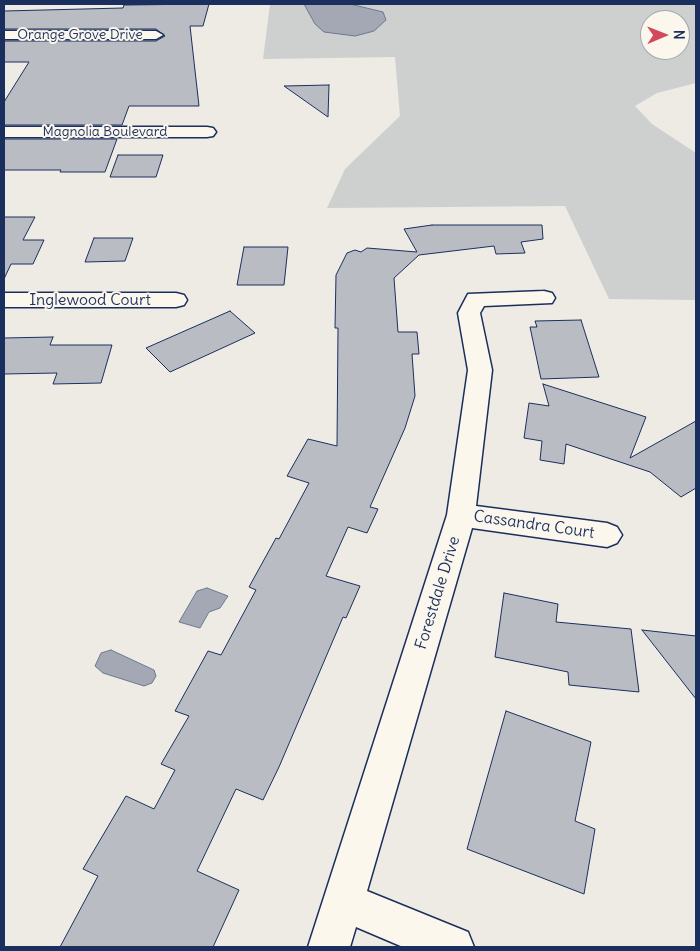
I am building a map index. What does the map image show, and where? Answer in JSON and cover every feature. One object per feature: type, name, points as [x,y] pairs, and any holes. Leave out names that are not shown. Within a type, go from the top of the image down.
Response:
[{"type":"street","name":"Orange Grove Drive","points":[[4,36],[156,35]]},
{"type":"street","name":"Magnolia Boulevard","points":[[4,132],[206,132]]},
{"type":"street","name":"Forestdale Drive","points":[[329,947],[461,515],[480,370],[469,313],[476,299],[544,298]]},
{"type":"street","name":"Inglewood Court","points":[[4,300],[176,300]]},
{"type":"street","name":"Cassandra Court","points":[[461,515],[607,535]]},
{"type":"street","points":[[344,902],[453,947]]},
{"type":"shaded area","points":[[270,4],[696,4],[696,83],[657,93],[635,106],[652,124],[696,153],[696,300],[609,299],[565,206],[327,208],[345,169],[400,116],[395,57],[263,59]]},
{"type":"shaded area","points":[[304,4],[350,4],[383,12],[386,20],[374,31],[355,36],[324,32],[315,24]]},
{"type":"shaded area","points":[[207,588],[228,596],[220,608],[209,612],[200,628],[179,622],[197,591]]},
{"type":"shaded area","points":[[111,650],[154,670],[156,676],[152,683],[144,686],[103,673],[95,666],[101,653]]},
{"type":"building","points":[[209,4],[203,26],[190,26],[199,106],[129,106],[122,125],[4,125],[4,102],[29,62],[4,62],[4,41],[156,41],[165,36],[156,29],[4,29],[4,11],[123,8],[124,5]]},
{"type":"building","points":[[329,85],[328,117],[284,86]]},
{"type":"building","points":[[4,139],[117,139],[105,172],[60,172],[61,170],[4,170]]},
{"type":"building","points":[[118,155],[163,155],[156,177],[110,177]]},
{"type":"building","points":[[4,217],[35,217],[23,240],[44,240],[33,264],[11,264],[4,279]]},
{"type":"building","points":[[432,225],[542,225],[543,239],[521,242],[525,253],[496,254],[494,246],[419,255],[394,278],[398,332],[417,332],[419,354],[412,354],[415,396],[405,428],[370,507],[378,509],[367,533],[348,527],[326,576],[360,586],[346,618],[343,617],[279,767],[263,800],[236,789],[197,871],[239,890],[213,947],[60,947],[98,876],[83,869],[126,796],[154,809],[175,770],[161,764],[189,716],[175,711],[208,651],[221,655],[256,590],[249,587],[276,538],[279,539],[309,483],[287,476],[308,439],[337,446],[338,328],[335,328],[336,275],[347,253],[355,250],[361,252],[367,248],[417,252],[404,229]]},
{"type":"building","points":[[94,238],[133,238],[125,261],[85,262]]},
{"type":"building","points":[[244,247],[288,247],[284,285],[237,285]]},
{"type":"building","points":[[230,311],[255,333],[170,372],[146,348]]},
{"type":"building","points":[[581,320],[599,377],[541,379],[530,327],[537,327],[535,321]]},
{"type":"building","points":[[53,337],[50,345],[112,345],[101,383],[53,384],[57,373],[4,374],[4,338]]},
{"type":"building","points":[[543,384],[646,417],[630,458],[696,421],[696,488],[681,497],[650,472],[566,444],[564,464],[540,460],[542,441],[524,438],[529,403],[549,406]]},
{"type":"building","points":[[504,593],[558,604],[556,622],[631,629],[639,692],[569,685],[568,672],[495,657]]},
{"type":"building","points":[[642,630],[696,636],[696,699]]},
{"type":"building","points":[[506,711],[591,742],[575,821],[595,829],[584,894],[467,849]]}]
